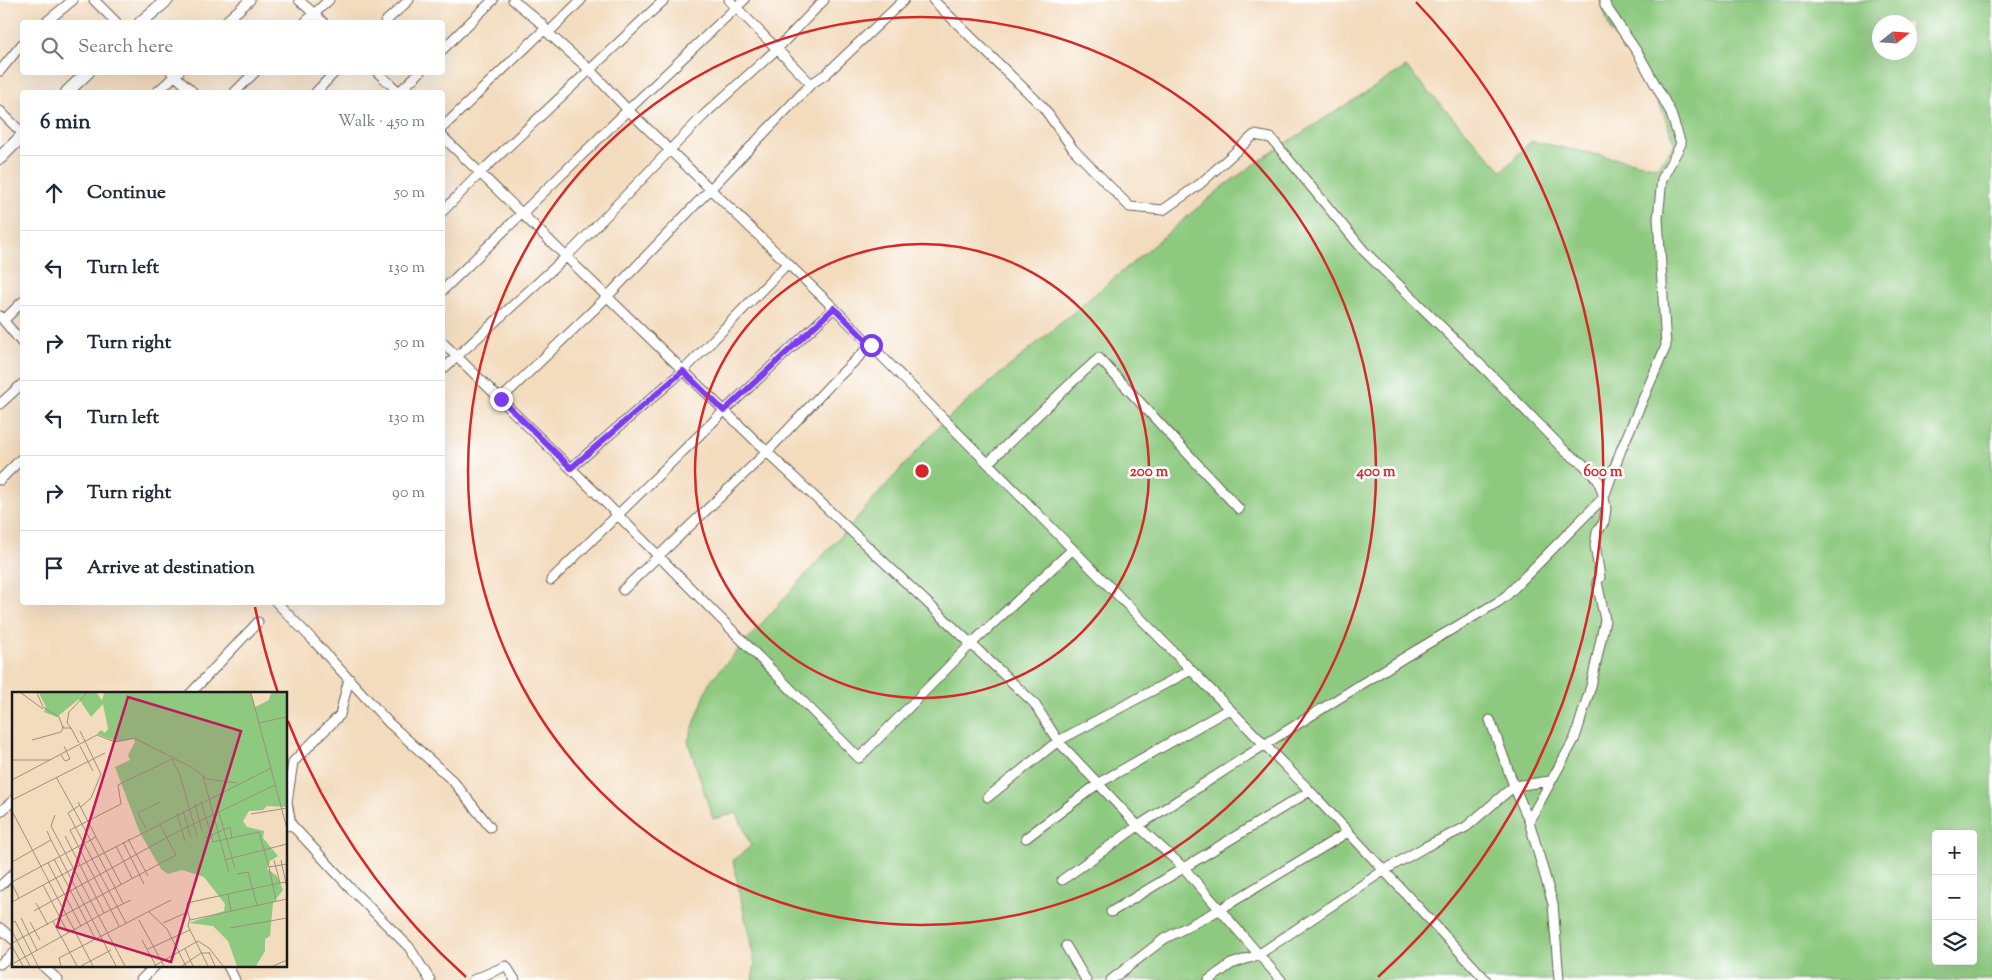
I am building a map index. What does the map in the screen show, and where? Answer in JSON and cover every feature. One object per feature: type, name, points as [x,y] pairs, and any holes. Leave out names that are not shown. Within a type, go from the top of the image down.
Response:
[{"type":"street","points":[[49,20],[74,0]]},
{"type":"street","points":[[94,0],[114,20]]},
{"type":"street","points":[[143,20],[167,0]]},
{"type":"street","points":[[227,20],[250,0]]},
{"type":"street","points":[[299,0],[321,20]]},
{"type":"street","points":[[307,20],[329,0]]},
{"type":"street","points":[[387,20],[408,0]]},
{"type":"street","points":[[445,47],[493,0]]},
{"type":"street","points":[[513,0],[542,24],[546,31],[590,70],[628,110],[871,345],[1310,791],[1486,980]]},
{"type":"street","points":[[445,125],[581,0]]},
{"type":"street","points":[[445,209],[480,173],[664,0]]},
{"type":"street","points":[[729,0],[811,84]]},
{"type":"street","points":[[445,287],[744,0]]},
{"type":"street","points":[[445,367],[566,257],[705,114],[777,49],[824,0]]},
{"type":"street","points":[[501,399],[607,296],[811,84],[826,74],[904,0]]},
{"type":"street","points":[[933,0],[1043,107],[1073,149],[1130,206],[1163,210],[1200,184],[1254,135],[1271,138],[1364,250],[1565,451],[1583,464],[1598,480],[1606,509],[1604,522],[1597,532],[1595,545],[1600,577],[1598,582],[1605,620],[1591,686],[1574,738],[1529,821]]},
{"type":"street","points":[[1062,880],[1138,826],[1264,745],[1404,657],[1498,602],[1604,497],[1621,450],[1666,346],[1658,218],[1662,178],[1681,144],[1670,111],[1640,55],[1605,5],[1605,0]]},
{"type":"street","points":[[0,71],[20,46]]},
{"type":"street","points":[[69,90],[85,75]]},
{"type":"street","points":[[159,90],[174,75]]},
{"type":"street","points":[[176,75],[191,90]]},
{"type":"street","points":[[237,90],[252,75]]},
{"type":"street","points":[[318,90],[332,75]]},
{"type":"street","points":[[380,75],[397,90]]},
{"type":"street","points":[[401,90],[417,75]]},
{"type":"street","points":[[0,111],[20,132]]},
{"type":"street","points":[[0,158],[20,136]]},
{"type":"street","points":[[445,139],[724,411],[1034,704],[1058,741],[1138,826],[1182,867],[1281,980]]},
{"type":"street","points":[[571,468],[683,371],[788,263]]},
{"type":"street","points":[[20,304],[2,318],[20,340]]},
{"type":"street","points":[[551,580],[724,411],[834,308]]},
{"type":"street","points":[[445,345],[571,468],[859,758],[970,644],[1073,549]]},
{"type":"street","points":[[623,590],[767,452],[831,384],[871,345]]},
{"type":"street","points":[[988,463],[1099,358],[1239,509]]},
{"type":"street","points":[[0,404],[20,386]]},
{"type":"street","points":[[0,480],[20,460]]},
{"type":"street","points":[[279,605],[389,723],[454,781],[490,827]]},
{"type":"street","points":[[192,692],[258,622]]},
{"type":"street","points":[[988,797],[1058,741],[1191,670]]},
{"type":"street","points":[[288,795],[293,762],[340,715],[348,678]]},
{"type":"street","points":[[1026,838],[1099,783],[1229,709]]},
{"type":"street","points":[[1490,720],[1529,821],[1553,904],[1559,980]]},
{"type":"street","points":[[1209,980],[1231,964],[1258,955],[1383,871],[1466,826],[1514,786],[1550,781]]},
{"type":"street","points":[[1111,912],[1182,867],[1310,791]]},
{"type":"street","points":[[0,812],[12,802]]},
{"type":"street","points":[[289,825],[409,947],[430,980]]},
{"type":"street","points":[[1111,980],[1164,939],[1219,910],[1348,832]]},
{"type":"street","points":[[0,886],[12,875]]},
{"type":"street","points":[[0,928],[12,938]]},
{"type":"street","points":[[1066,946],[1086,980]]},
{"type":"street","points":[[0,964],[12,955]]},
{"type":"street","points":[[473,980],[506,966],[515,980]]},
{"type":"street","points":[[45,968],[58,980]]},
{"type":"street","points":[[141,980],[153,968]]},
{"type":"street","points":[[229,968],[235,980]]},
{"type":"green space","points":[[1600,0],[1992,0],[1992,980],[752,980],[755,964],[733,861],[751,846],[737,813],[713,819],[688,741],[710,681],[943,422],[1225,185],[1275,150],[1406,67],[1502,171],[1531,141],[1657,167],[1675,144],[1662,110],[1639,70],[1611,32]]},
{"type":"route","points":[[501,399],[571,468],[683,371],[724,411],[834,308],[871,345]]}]
